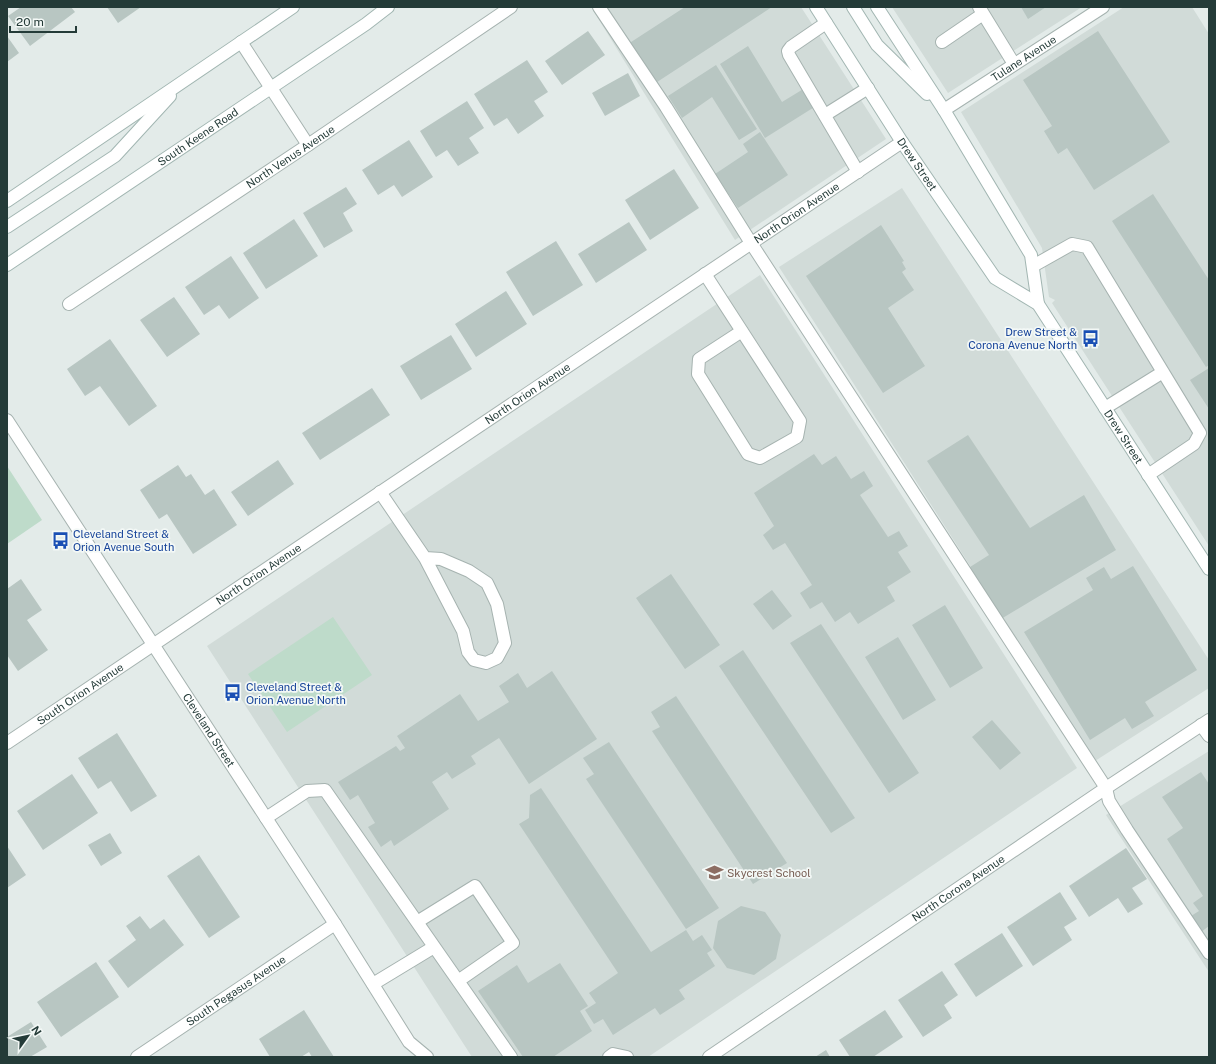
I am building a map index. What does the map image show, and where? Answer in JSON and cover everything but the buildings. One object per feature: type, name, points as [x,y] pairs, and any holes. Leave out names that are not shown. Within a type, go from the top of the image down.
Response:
[{"type":"street","points":[[7,201],[293,7]]},
{"type":"street","points":[[366,24],[383,7]]},
{"type":"street","name":"South Keene Road","points":[[7,265],[270,87],[366,24],[388,7]]},
{"type":"street","points":[[366,24],[399,7]]},
{"type":"street","name":"North Venus Avenue","points":[[69,304],[308,145],[511,7]]},
{"type":"street","points":[[599,7],[666,107],[751,243],[1106,788],[1109,801],[1127,830],[1209,953]]},
{"type":"street","name":"Drew Street","points":[[816,7],[902,142],[995,278],[1038,304]]},
{"type":"street","points":[[853,7],[877,45],[944,110]]},
{"type":"street","name":"Drew Street","points":[[877,7],[944,110],[1031,255],[1038,304],[1208,565]]},
{"type":"street","name":"Tulane Avenue","points":[[944,110],[1103,7]]},
{"type":"street","points":[[942,42],[981,10],[1014,64]]},
{"type":"street","points":[[826,23],[788,51],[858,172]]},
{"type":"street","points":[[241,42],[308,145]]},
{"type":"street","points":[[7,228],[115,156],[185,80]]},
{"type":"street","points":[[825,116],[868,88]]},
{"type":"street","name":"North Orion Avenue","points":[[153,645],[902,142]]},
{"type":"street","points":[[1033,266],[1072,244],[1087,247],[1200,433],[1194,444],[1148,475]]},
{"type":"street","points":[[705,274],[742,331],[800,421],[797,437],[760,458],[748,454],[698,374],[700,359],[742,331]]},
{"type":"street","points":[[1105,408],[1163,372]]},
{"type":"street","name":"Cleveland Street","points":[[7,420],[335,924],[409,1042],[413,1057]]},
{"type":"street","points":[[380,492],[425,558],[463,631],[468,652],[474,660],[486,663],[497,658],[505,643],[497,604],[487,583],[469,571],[441,559],[425,558]]},
{"type":"street","name":"South Orion Avenue","points":[[7,743],[153,645]]},
{"type":"street","points":[[1205,723],[1209,736]]},
{"type":"street","name":"North Corona Avenue","points":[[709,1057],[1106,788],[1205,723]]},
{"type":"street","points":[[266,818],[307,791],[325,790],[511,1057]]},
{"type":"street","points":[[417,922],[475,886],[513,943],[458,981]]},
{"type":"street","name":"South Pegasus Avenue","points":[[137,1057],[335,924]]},
{"type":"street","points":[[373,984],[434,947]]},
{"type":"street","name":"Cleveland Street","points":[[409,1042],[427,1057]]},
{"type":"street","points":[[609,1057],[613,1054],[627,1057]]},
{"type":"shaded area","points":[[591,7],[801,7],[886,139],[735,240]]},
{"type":"shaded area","points":[[892,7],[1082,7],[948,93]]},
{"type":"shaded area","points":[[1124,7],[1192,7],[1209,34],[1209,546],[1052,303],[1055,300],[1049,297],[1042,248],[961,112]]},
{"type":"shaded area","points":[[902,188],[1209,660],[1209,688],[1095,761],[779,267]]},
{"type":"shaded area","points":[[760,275],[1077,768],[648,1057],[472,1057],[207,646]]},
{"type":"shaded area","points":[[1209,751],[1209,972],[1106,815]]},
{"type":"green space","points":[[7,466],[42,520],[7,544]]},
{"type":"green space","points":[[333,617],[372,675],[287,732],[248,674]]},
{"type":"place","name":"Drew Street & Corona Avenue North","points":[[1090,338]]},
{"type":"place","name":"Cleveland Street & Orion Avenue South","points":[[60,540]]},
{"type":"place","name":"Cleveland Street & Orion Avenue North","points":[[233,693]]},
{"type":"place","name":"Skycrest School","points":[[714,873]]}]
